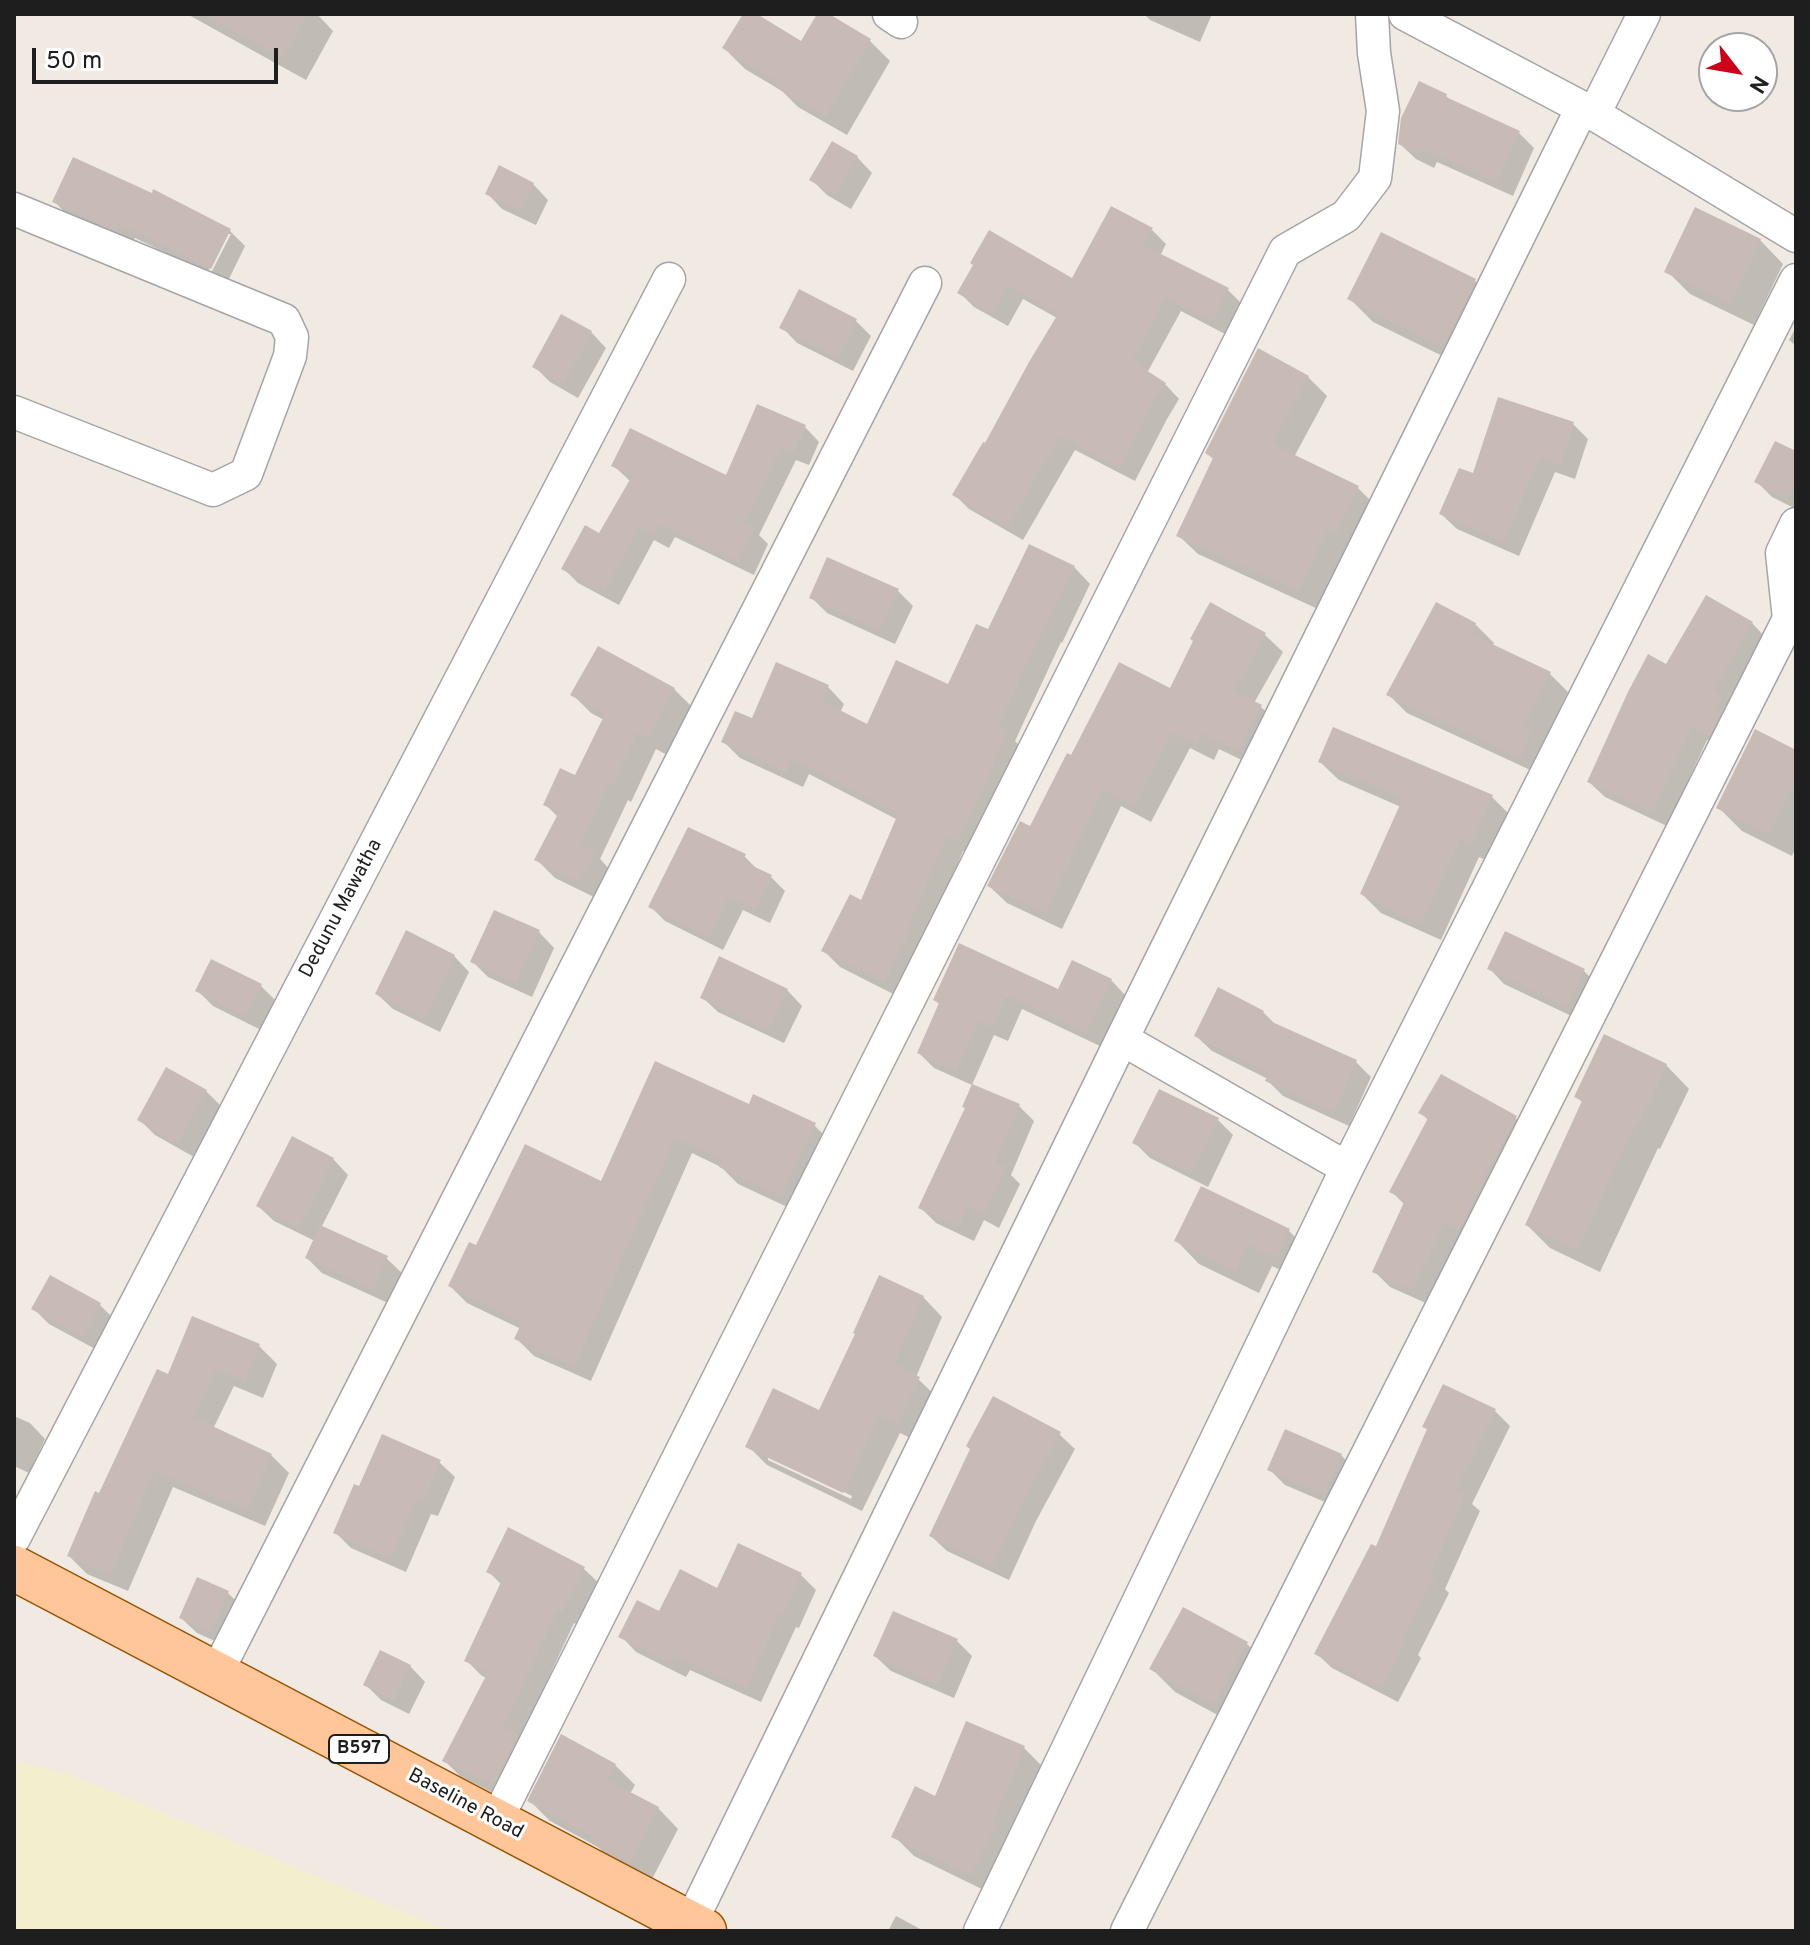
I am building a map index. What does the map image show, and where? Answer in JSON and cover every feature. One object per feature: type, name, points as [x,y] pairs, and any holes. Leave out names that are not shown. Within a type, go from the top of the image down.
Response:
[{"type":"main road","name":"Baseline Road","points":[[14,1568],[697,1927]]},
{"type":"street","points":[[496,1821],[1285,251],[1346,216],[1375,178],[1383,111],[1374,53],[1372,14]]},
{"type":"street","points":[[1405,14],[1588,111],[1796,236]]},
{"type":"street","points":[[697,1927],[1122,1039],[1588,111],[1644,14]]},
{"type":"street","points":[[14,209],[284,320],[292,337],[290,356],[246,474],[213,490],[14,412]]},
{"type":"street","name":"Dedunu Mawatha","points":[[14,1538],[669,279]]},
{"type":"street","points":[[980,1931],[1347,1168],[1796,280]]},
{"type":"street","points":[[216,1674],[925,283]]},
{"type":"street","points":[[1127,1931],[1789,619],[1782,553],[1796,524]]},
{"type":"street","points":[[1122,1039],[1347,1168]]},
{"type":"shaded area","points":[[14,1761],[69,1774],[450,1931],[14,1931]]},
{"type":"building","points":[[203,14],[307,14],[283,58]]},
{"type":"building","points":[[743,14],[757,14],[801,41],[817,14],[829,14],[871,39],[826,116],[775,87],[778,82],[722,48]]},
{"type":"building","points":[[1419,81],[1520,131],[1497,182],[1422,148],[1419,154],[1398,144],[1401,118]]},
{"type":"building","points":[[832,141],[858,156],[835,195],[809,180]]},
{"type":"building","points":[[73,157],[152,193],[153,189],[231,229],[211,269],[119,224],[116,230],[52,202]]},
{"type":"building","points":[[499,165],[534,183],[520,211],[485,194]]},
{"type":"building","points":[[1111,206],[1153,228],[1143,245],[1229,288],[1212,321],[1166,298],[1132,361],[1166,383],[1120,468],[1060,436],[1008,527],[952,495],[1058,314],[1008,285],[992,313],[957,293],[989,230],[1072,278]]},
{"type":"building","points":[[1695,207],[1761,239],[1730,303],[1664,272]]},
{"type":"building","points":[[1381,232],[1476,279],[1443,346],[1347,299]]},
{"type":"building","points":[[799,289],[857,319],[838,358],[779,328]]},
{"type":"building","points":[[561,314],[592,331],[563,384],[532,367]]},
{"type":"building","points":[[1258,348],[1309,376],[1272,444],[1359,486],[1337,532],[1328,528],[1299,591],[1176,536],[1213,458],[1205,453]]},
{"type":"building","points":[[1498,397],[1574,422],[1560,465],[1540,458],[1503,542],[1439,514],[1459,468],[1473,473]]},
{"type":"building","points":[[757,404],[806,425],[794,452],[781,447],[744,523],[755,528],[739,562],[660,524],[654,535],[639,527],[604,592],[561,569],[585,525],[599,533],[632,476],[611,466],[630,428],[726,475]]},
{"type":"building","points":[[1775,441],[1796,451],[1796,482],[1787,499],[1754,482]]},
{"type":"building","points":[[1029,544],[1075,566],[998,726],[1008,731],[985,785],[957,840],[947,836],[909,924],[913,926],[884,982],[821,951],[850,894],[861,900],[898,814],[792,759],[786,772],[721,742],[735,711],[752,718],[776,662],[829,685],[822,701],[867,724],[896,660],[948,684],[976,624],[988,629]]},
{"type":"building","points":[[827,557],[899,589],[879,630],[809,598]]},
{"type":"building","points":[[1706,595],[1753,622],[1714,690],[1723,695],[1715,709],[1721,712],[1709,736],[1692,726],[1652,812],[1587,782],[1648,654],[1666,664]]},
{"type":"building","points":[[1210,602],[1266,633],[1234,691],[1262,705],[1238,751],[1202,733],[1196,744],[1172,732],[1134,806],[1103,790],[1045,913],[987,886],[1020,821],[1030,826],[1119,662],[1170,688],[1193,641],[1190,639]]},
{"type":"building","points":[[1436,602],[1476,623],[1471,634],[1551,672],[1523,729],[1531,732],[1521,758],[1386,695]]},
{"type":"building","points":[[598,646],[675,688],[648,738],[637,732],[613,785],[609,783],[580,844],[595,852],[579,882],[534,860],[559,812],[543,805],[560,768],[575,775],[605,714],[570,695]]},
{"type":"building","points":[[1333,727],[1493,795],[1471,844],[1460,839],[1421,923],[1360,894],[1403,798],[1318,762]]},
{"type":"building","points":[[1755,729],[1796,750],[1796,778],[1768,834],[1716,808]]},
{"type":"building","points":[[688,827],[746,854],[742,861],[772,875],[756,910],[728,897],[709,937],[648,907]]},
{"type":"building","points":[[494,910],[540,930],[516,983],[470,962]]},
{"type":"building","points":[[406,930],[455,955],[425,1018],[375,994]]},
{"type":"building","points":[[1505,931],[1585,969],[1567,1007],[1487,969]]},
{"type":"building","points":[[959,943],[1058,989],[1072,960],[1112,979],[1086,1033],[1007,995],[992,1027],[978,1021],[956,1071],[917,1053],[939,1003],[933,1000]]},
{"type":"building","points":[[719,956],[788,989],[769,1029],[700,998]]},
{"type":"building","points":[[211,959],[262,984],[246,1016],[195,991]]},
{"type":"building","points":[[1218,987],[1264,1011],[1261,1017],[1357,1060],[1334,1112],[1265,1081],[1269,1073],[1194,1036]]},
{"type":"building","points":[[1604,1034],[1667,1064],[1637,1127],[1634,1126],[1577,1250],[1525,1225],[1582,1101],[1574,1097]]},
{"type":"building","points":[[655,1061],[749,1104],[753,1094],[816,1123],[781,1196],[719,1167],[723,1159],[675,1138],[574,1366],[514,1339],[522,1322],[448,1286],[469,1242],[476,1245],[525,1144],[601,1181]]},
{"type":"building","points":[[166,1067],[207,1090],[178,1143],[137,1120]]},
{"type":"building","points":[[1441,1074],[1517,1116],[1459,1229],[1445,1221],[1412,1290],[1372,1272],[1405,1200],[1389,1192],[1428,1118],[1418,1113]]},
{"type":"building","points":[[972,1084],[1020,1104],[995,1162],[1006,1167],[984,1214],[968,1206],[958,1227],[918,1208],[965,1108],[962,1107]]},
{"type":"building","points":[[1159,1089],[1219,1118],[1192,1173],[1132,1143]]},
{"type":"building","points":[[292,1136],[334,1158],[299,1227],[256,1206]]},
{"type":"building","points":[[1201,1186],[1290,1229],[1276,1258],[1248,1244],[1236,1271],[1174,1241]]},
{"type":"building","points":[[320,1225],[388,1256],[373,1289],[305,1258]]},
{"type":"building","points":[[50,1275],[101,1303],[83,1337],[31,1309]]},
{"type":"building","points":[[879,1275],[924,1296],[894,1364],[920,1377],[897,1424],[880,1415],[843,1493],[745,1447],[773,1388],[819,1410]]},
{"type":"building","points":[[192,1316],[260,1344],[245,1381],[216,1369],[193,1417],[272,1454],[247,1510],[154,1471],[110,1575],[67,1556],[95,1491],[99,1493],[157,1369],[168,1374]]},
{"type":"building","points":[[1443,1384],[1496,1409],[1456,1490],[1465,1494],[1430,1574],[1435,1576],[1382,1688],[1314,1654],[1371,1544],[1376,1546],[1427,1429],[1422,1427]]},
{"type":"building","points":[[993,1396],[1061,1432],[1021,1505],[993,1566],[929,1536],[970,1449],[966,1446]]},
{"type":"building","points":[[1285,1429],[1342,1454],[1324,1494],[1267,1470]]},
{"type":"building","points":[[382,1434],[441,1460],[422,1502],[416,1500],[391,1558],[333,1533],[354,1484],[359,1486]]},
{"type":"building","points":[[508,1527],[585,1567],[563,1612],[558,1609],[503,1727],[518,1735],[494,1783],[486,1778],[484,1782],[442,1761],[488,1672],[464,1661],[502,1580],[486,1572]]},
{"type":"building","points":[[738,1543],[802,1573],[746,1688],[674,1656],[670,1663],[618,1637],[637,1600],[659,1611],[680,1569],[717,1588]]},
{"type":"building","points":[[197,1577],[229,1591],[211,1632],[179,1618]]},
{"type":"building","points":[[1183,1607],[1248,1642],[1214,1704],[1149,1669]]},
{"type":"building","points":[[893,1611],[958,1639],[938,1684],[873,1656]]},
{"type":"building","points":[[380,1650],[411,1665],[394,1700],[363,1685]]},
{"type":"building","points":[[966,1721],[1025,1746],[993,1823],[996,1825],[971,1875],[891,1837],[915,1786],[935,1796]]},
{"type":"building","points":[[561,1734],[616,1764],[607,1780],[659,1807],[630,1864],[592,1844],[595,1838],[527,1801]]}]
